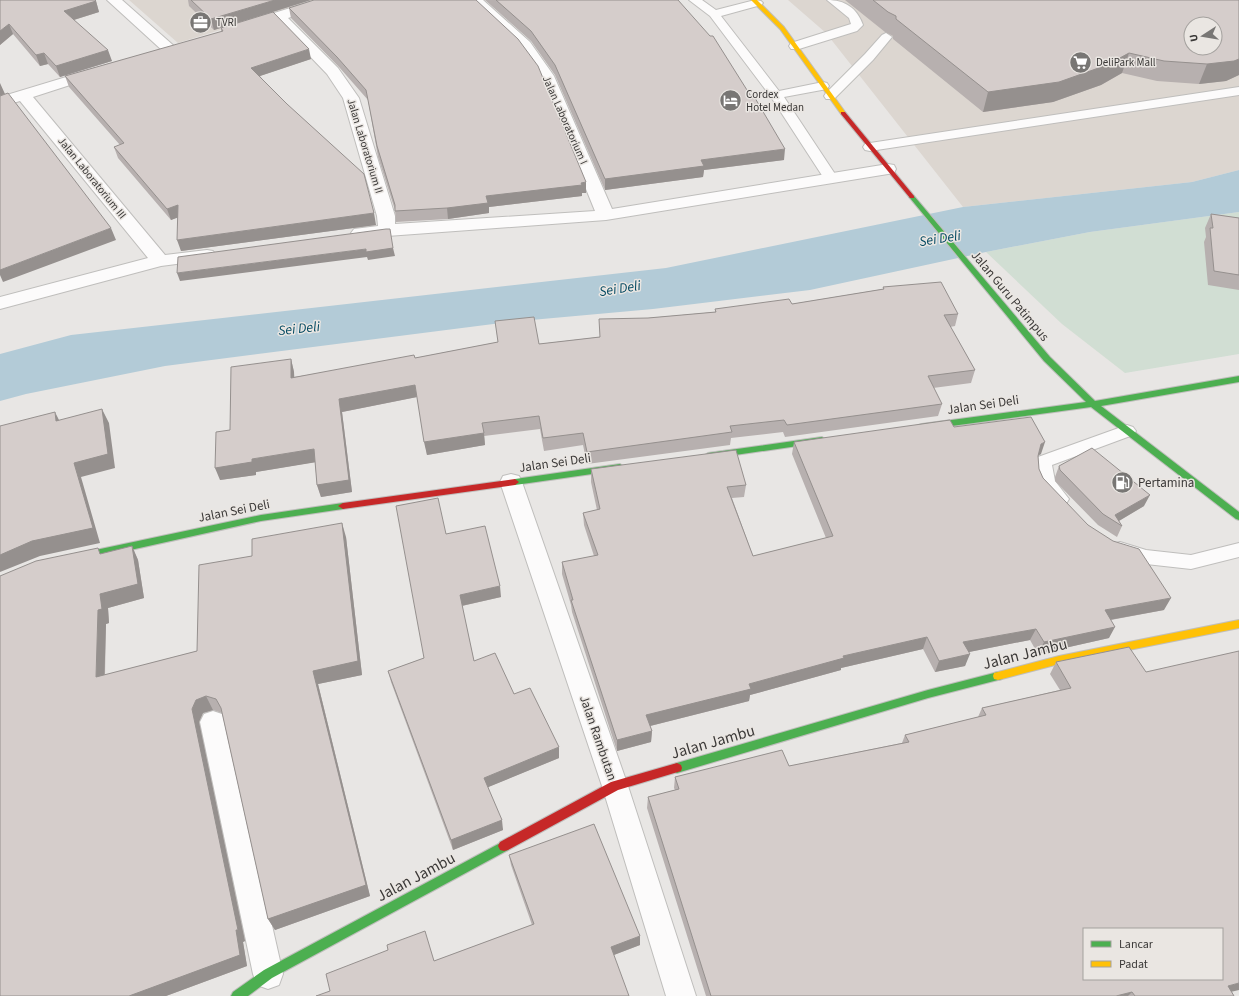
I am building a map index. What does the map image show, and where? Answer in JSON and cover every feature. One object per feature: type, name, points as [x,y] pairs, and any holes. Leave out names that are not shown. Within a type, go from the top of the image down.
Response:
[{"type":"street","points":[[114,0],[169,49]]},
{"type":"street","points":[[235,29],[330,0]]},
{"type":"street","name":"Jalan Laboratorium I","points":[[475,0],[524,45],[547,76],[606,215]]},
{"type":"street","name":"Jalan Guru Patimpus","points":[[756,2],[782,28],[826,91],[870,147],[1046,359],[1093,404],[1239,518]]},
{"type":"street","name":"Jalan Laboratorium II","points":[[279,16],[333,71],[351,98],[366,144],[386,216],[387,230]]},
{"type":"street","points":[[155,54],[184,45]]},
{"type":"street","points":[[0,102],[111,68]]},
{"type":"street","name":"Jalan Laboratorium III","points":[[24,95],[160,261]]},
{"type":"street","points":[[341,236],[387,230],[606,215],[830,177],[888,169]]},
{"type":"street","points":[[0,303],[160,261],[223,252]]},
{"type":"street","name":"Jalan Sei Deli","points":[[912,428],[1093,404],[1239,379]]},
{"type":"street","points":[[700,457],[834,439]]},
{"type":"street","name":"Jalan Sei Deli","points":[[63,561],[261,518],[629,466]]},
{"type":"street","name":"Jalan Rambutan","points":[[511,482],[615,786],[681,996]]},
{"type":"street","name":"Jalan Jambu","points":[[237,996],[268,974],[615,786],[920,696],[1059,660],[1239,624]]},
{"type":"street","points":[[213,722],[268,974]]},
{"type":"lane","points":[[695,0],[714,14],[776,95],[830,177]]},
{"type":"lane","points":[[795,46],[854,29],[857,25],[854,16],[833,0]]},
{"type":"lane","points":[[714,14],[756,2]]},
{"type":"lane","points":[[776,95],[826,91],[870,58],[886,37]]},
{"type":"lane","points":[[870,147],[1239,91]]},
{"type":"lane","points":[[1070,510],[1045,484],[1043,466],[1044,461],[1126,431]]},
{"type":"lane","points":[[1102,539],[1115,547],[1146,558],[1191,562],[1239,550]]},
{"type":"shaded area","name":"TVRI","points":[[129,0],[318,0],[178,43]]},
{"type":"shaded area","points":[[788,0],[1239,0],[1239,170],[1192,182],[963,207],[826,33]]},
{"type":"shaded area","points":[[1239,212],[1239,354],[1125,373],[1062,324],[986,252],[1090,232]]},
{"type":"water","name":"Sei Deli","points":[[1239,170],[1239,212],[1090,232],[986,252],[810,290],[653,309],[509,322],[165,366],[26,394],[0,401],[0,354],[71,335],[666,268],[963,207],[1192,182]]},
{"type":"building","points":[[0,0],[95,0],[96,1],[64,11],[108,50],[56,66],[44,53],[36,55],[9,24],[0,31]]},
{"type":"building","points":[[191,0],[275,0],[211,19]]},
{"type":"building","points":[[314,0],[476,0],[518,39],[538,66],[586,182],[581,183],[582,185],[486,196],[488,203],[447,208],[395,211],[395,205],[377,146],[366,90],[337,57],[289,8]]},
{"type":"building","points":[[496,0],[678,0],[710,36],[713,36],[752,98],[755,98],[785,149],[701,160],[704,166],[605,179],[555,65],[531,31]]},
{"type":"building","name":"DeliPark Mall","points":[[873,0],[1239,0],[1239,59],[1234,61],[1207,64],[1164,61],[1129,53],[1107,65],[1059,82],[988,92],[896,19],[896,16],[888,12]]},
{"type":"building","points":[[273,12],[309,49],[251,68],[287,104],[364,174],[374,213],[177,240],[178,205],[167,209],[114,147],[124,143],[65,76],[223,31],[221,28]]},
{"type":"building","points":[[8,93],[111,228],[0,270],[0,96]]},
{"type":"building","points":[[1211,214],[1239,218],[1239,275],[1214,271],[1210,228],[1213,228]]},
{"type":"building","points":[[390,229],[393,248],[366,252],[366,249],[177,273],[178,257]]},
{"type":"building","points":[[941,282],[958,314],[944,315],[975,370],[928,376],[942,404],[787,425],[784,420],[730,426],[732,432],[587,452],[583,433],[543,438],[539,416],[482,423],[484,433],[424,442],[415,385],[339,399],[349,480],[317,485],[314,449],[252,459],[252,462],[215,468],[216,432],[230,430],[231,367],[291,359],[291,378],[414,355],[415,358],[498,342],[495,321],[534,317],[539,344],[600,337],[599,319],[648,318],[716,312],[715,309],[789,299],[792,304],[884,289],[883,287]]},
{"type":"building","points":[[102,409],[108,454],[74,463],[93,528],[32,541],[0,555],[0,426],[55,412],[56,421]]},
{"type":"building","points":[[1031,417],[1045,442],[1041,444],[1038,456],[1039,469],[1043,478],[1088,525],[1113,541],[1139,549],[1171,598],[1105,610],[1115,627],[1044,642],[1036,629],[963,642],[970,654],[939,661],[927,637],[843,656],[844,658],[749,684],[751,689],[646,715],[652,731],[617,740],[571,600],[573,600],[562,562],[598,555],[583,513],[600,509],[591,469],[736,450],[746,485],[727,487],[753,556],[833,536],[794,442],[950,420],[954,427]]},
{"type":"building","points":[[1092,448],[1150,495],[1115,515],[1122,526],[1103,514],[1060,470],[1059,466]]},
{"type":"building","points":[[438,498],[446,534],[485,526],[500,586],[460,595],[474,661],[495,653],[514,694],[530,688],[559,747],[484,778],[502,820],[451,840],[388,671],[424,658],[396,506]]},
{"type":"building","points":[[342,523],[358,661],[313,671],[366,885],[268,919],[221,708],[216,699],[206,696],[196,700],[192,709],[238,930],[236,930],[240,955],[129,996],[0,996],[0,576],[36,561],[98,548],[100,554],[132,546],[138,584],[100,594],[102,609],[98,610],[96,677],[197,651],[199,565],[252,556],[252,539]]},
{"type":"building","points":[[1129,647],[1146,672],[1239,651],[1239,983],[1228,986],[1234,996],[1135,996],[1132,992],[1116,996],[711,996],[648,797],[679,789],[675,777],[782,750],[789,766],[909,742],[905,735],[986,715],[982,708],[1071,688],[1056,662]]},
{"type":"building","points":[[594,824],[640,936],[611,947],[629,996],[316,996],[330,991],[326,974],[388,950],[387,945],[425,931],[434,961],[534,924],[509,855]]},
{"type":"traffic: fast","points":[[912,197],[1047,359],[1093,404],[1239,517]]},
{"type":"traffic: fast","points":[[922,427],[1093,404],[1239,379]]},
{"type":"traffic: fast","points":[[708,456],[822,440]]},
{"type":"traffic: fast","points":[[515,482],[620,467]]},
{"type":"traffic: fast","points":[[72,559],[261,518],[343,506]]},
{"type":"traffic: fast","points":[[677,768],[928,694],[998,676]]},
{"type":"traffic: fast","points":[[237,996],[268,974],[504,846]]},
{"type":"traffic: slow","points":[[754,0],[782,28],[843,113]]},
{"type":"traffic: slow","points":[[998,676],[1059,660],[1239,624]]},
{"type":"traffic: jam","points":[[843,113],[912,197]]},
{"type":"traffic: jam","points":[[343,506],[515,482]]},
{"type":"traffic: jam","points":[[504,846],[615,786],[677,768]]},
{"type":"place","name":"TVRI","points":[[201,22]]},
{"type":"place","name":"DeliPark Mall","points":[[1080,62]]},
{"type":"place","name":"Cordex Hotel Medan","points":[[731,100]]},
{"type":"place","name":"Pertamina","points":[[1122,483]]}]
